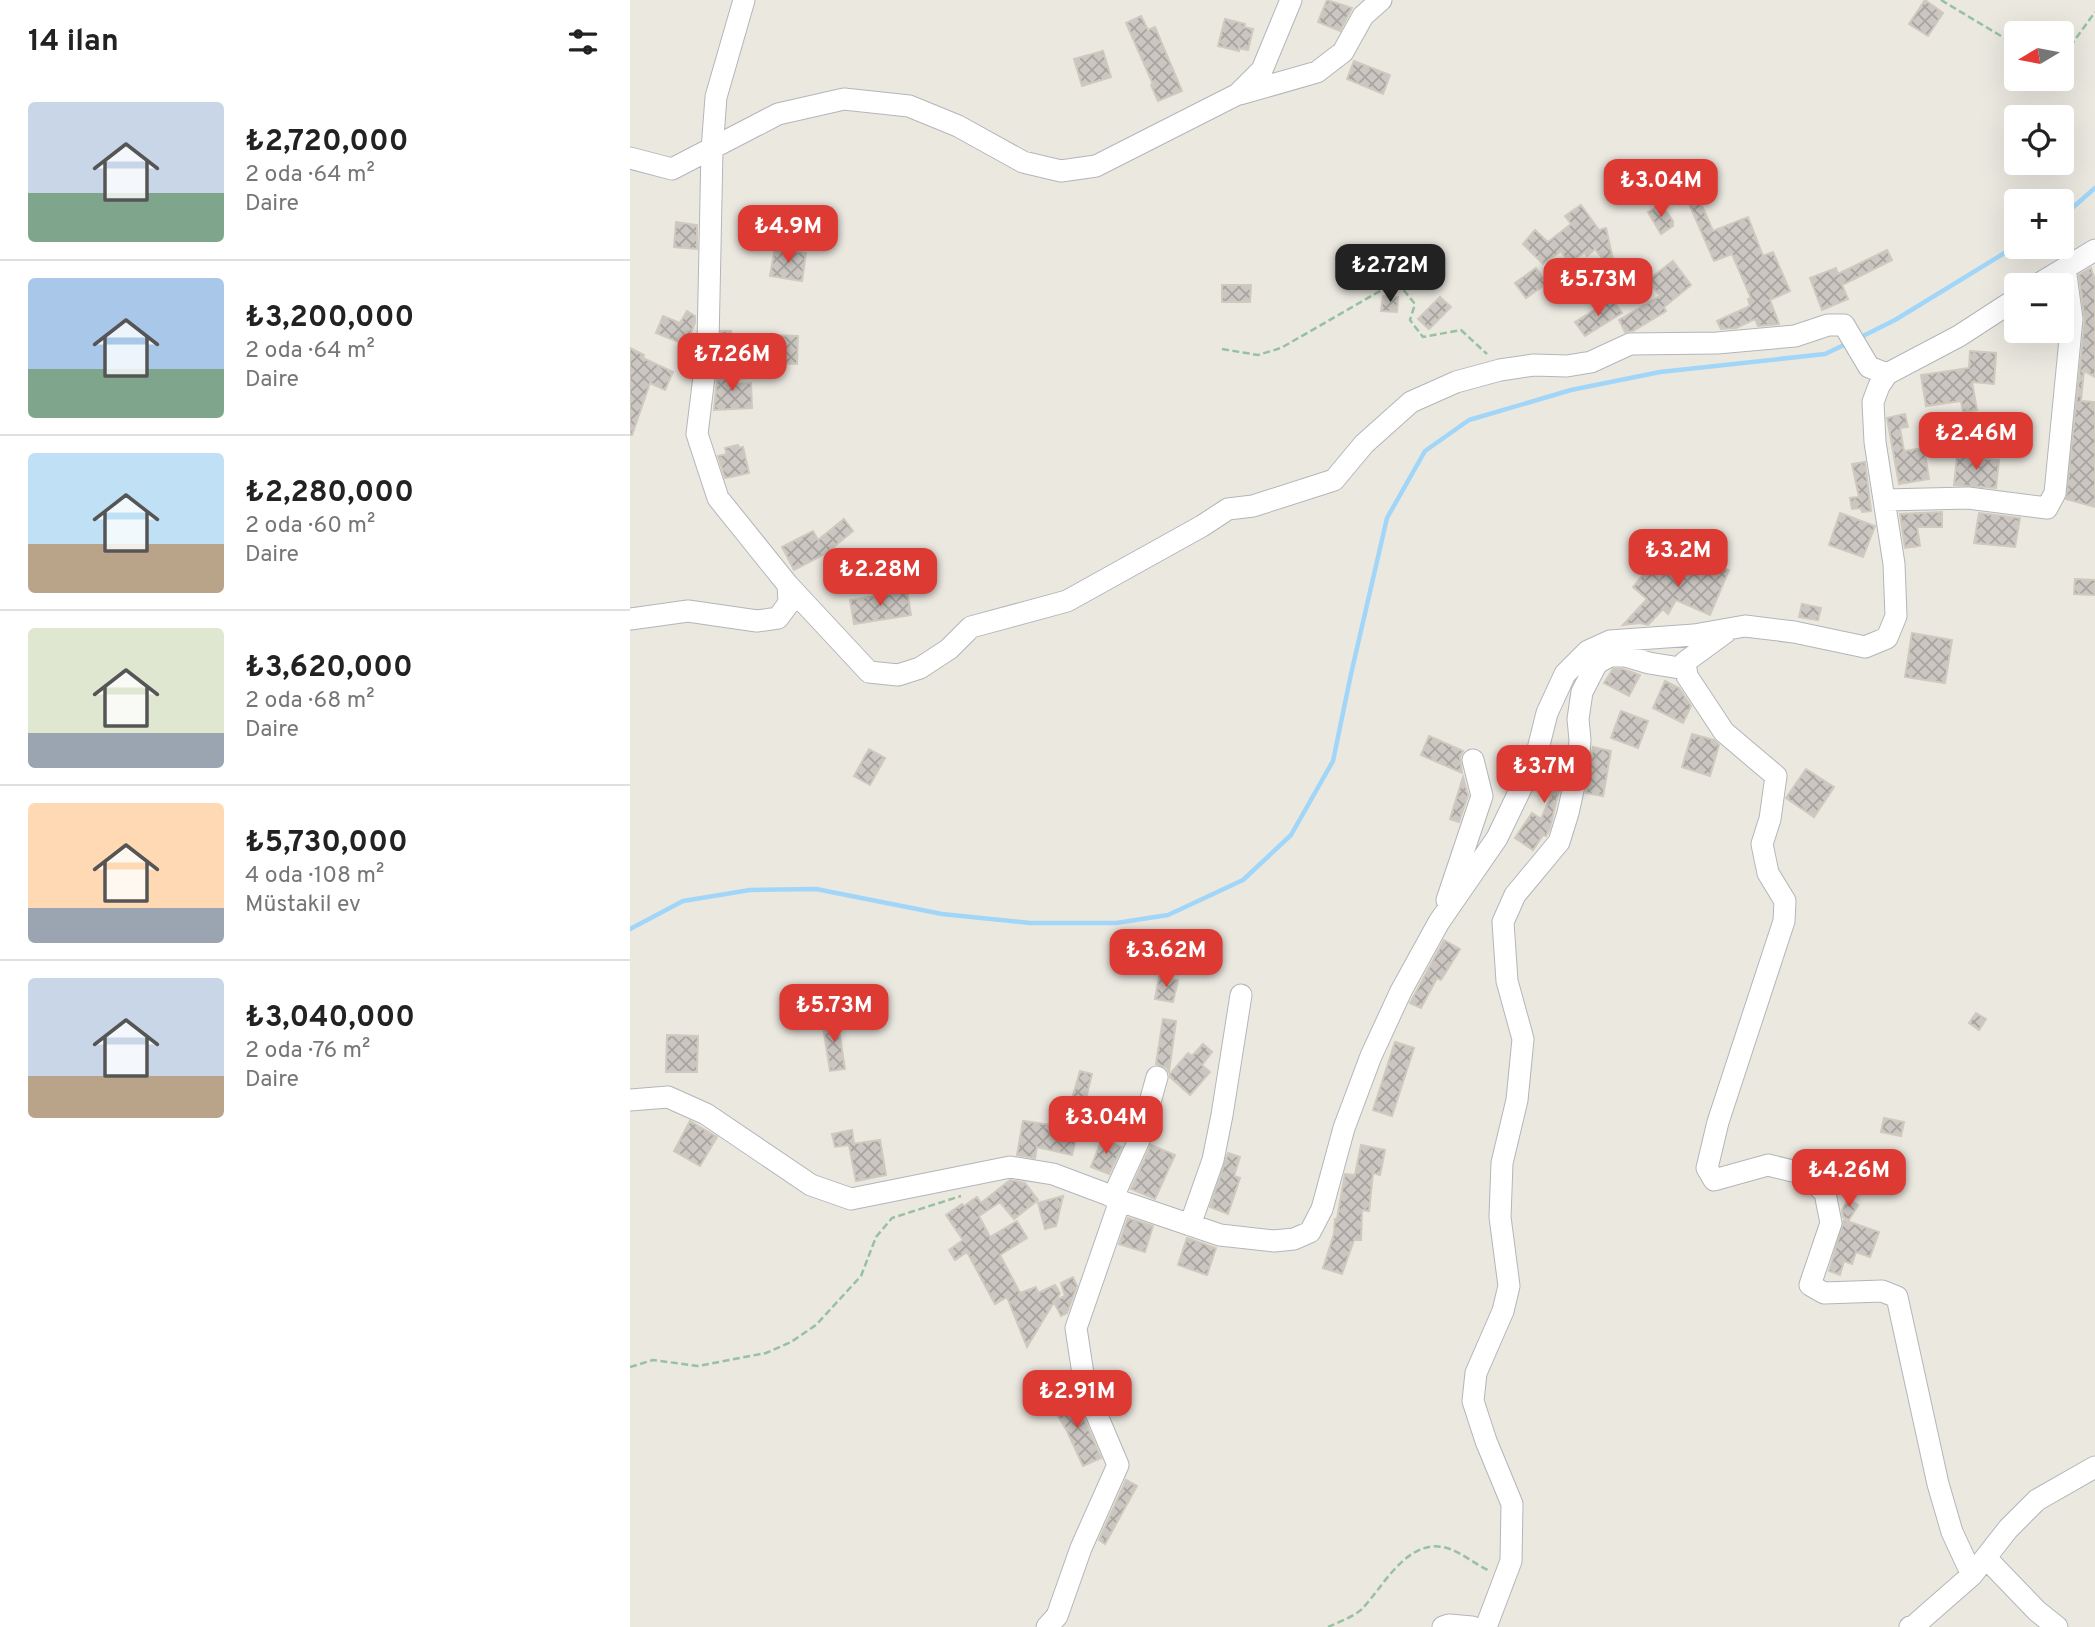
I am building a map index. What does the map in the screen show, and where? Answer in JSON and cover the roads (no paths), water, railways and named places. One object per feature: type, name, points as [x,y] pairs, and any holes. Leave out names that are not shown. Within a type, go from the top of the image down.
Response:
[{"type":"street","points":[[744,0],[716,97],[712,150],[708,344],[697,434],[718,498],[788,585],[869,672],[898,675],[920,668],[949,649],[971,627],[1067,601],[1228,509],[1253,506],[1334,480],[1364,444],[1411,402],[1456,382],[1500,370],[1591,362],[1630,344],[1717,343],[1795,336],[1828,325],[1844,325],[1869,366],[1887,374]]},
{"type":"street","points":[[1238,94],[1262,70],[1290,0]]},
{"type":"street","points":[[630,158],[672,169],[778,114],[844,99],[909,106],[958,126],[1023,162],[1060,171],[1097,166],[1238,94],[1317,72],[1343,52],[1363,16],[1381,0]]},
{"type":"street","points":[[2057,273],[2095,250]]},
{"type":"street","points":[[1885,500],[1968,498],[2047,508],[2056,493],[2072,319],[2065,268]]},
{"type":"street","points":[[630,1100],[668,1097],[706,1114],[811,1185],[851,1199],[1010,1167],[1053,1174],[1220,1235],[1274,1241],[1294,1239],[1310,1232],[1322,1209],[1344,1128],[1371,1056],[1401,991],[1439,922],[1497,838],[1536,757],[1547,713],[1565,674],[1588,651],[1610,641],[1694,635],[1745,626],[1866,647],[1887,638],[1896,616],[1894,564],[1875,442],[1873,402],[1887,374],[1959,336],[2004,307]]},
{"type":"street","points":[[630,619],[688,611],[757,621],[778,618],[789,603],[788,585]]},
{"type":"street","points":[[1731,628],[1685,662],[1687,676],[1724,732],[1776,776],[1770,819],[1762,844],[1768,873],[1785,901],[1784,921],[1718,1122],[1707,1168],[1714,1180],[1768,1166],[1805,1174],[1825,1193],[1830,1223],[1810,1285],[1824,1293],[1882,1290],[1897,1297],[1938,1484],[1952,1532],[1972,1576]]},
{"type":"street","points":[[1486,1627],[1511,1561],[1511,1504],[1486,1441],[1474,1401],[1476,1373],[1503,1311],[1509,1286],[1500,1217],[1502,1163],[1517,1100],[1523,1039],[1507,981],[1503,922],[1515,895],[1559,842],[1578,767],[1578,719],[1582,692],[1597,663],[1610,656],[1625,656],[1686,668]]},
{"type":"street","points":[[1439,922],[1482,796],[1473,760]]},
{"type":"street","points":[[1190,1225],[1213,1160],[1241,995]]},
{"type":"street","points":[[1047,1627],[1057,1616],[1080,1548],[1118,1465],[1085,1387],[1076,1328],[1116,1199],[1140,1138],[1157,1077]]},
{"type":"street","points":[[1910,1627],[1972,1576],[2008,1529],[2037,1500],[2095,1467]]},
{"type":"street","points":[[1986,1558],[2037,1611],[2057,1627]]},
{"type":"street","points":[[1443,1627],[1472,1627]]},
{"type":"waterway","points":[[2074,206],[2095,188]]},
{"type":"waterway","points":[[1857,339],[1895,320],[2004,253]]},
{"type":"waterway","points":[[630,929],[683,901],[750,890],[816,889],[942,914],[1030,923],[1116,923],[1168,915],[1243,880],[1291,835],[1333,761],[1387,518],[1425,451],[1469,420],[1571,390],[1660,372],[1825,354],[1846,344]]}]
